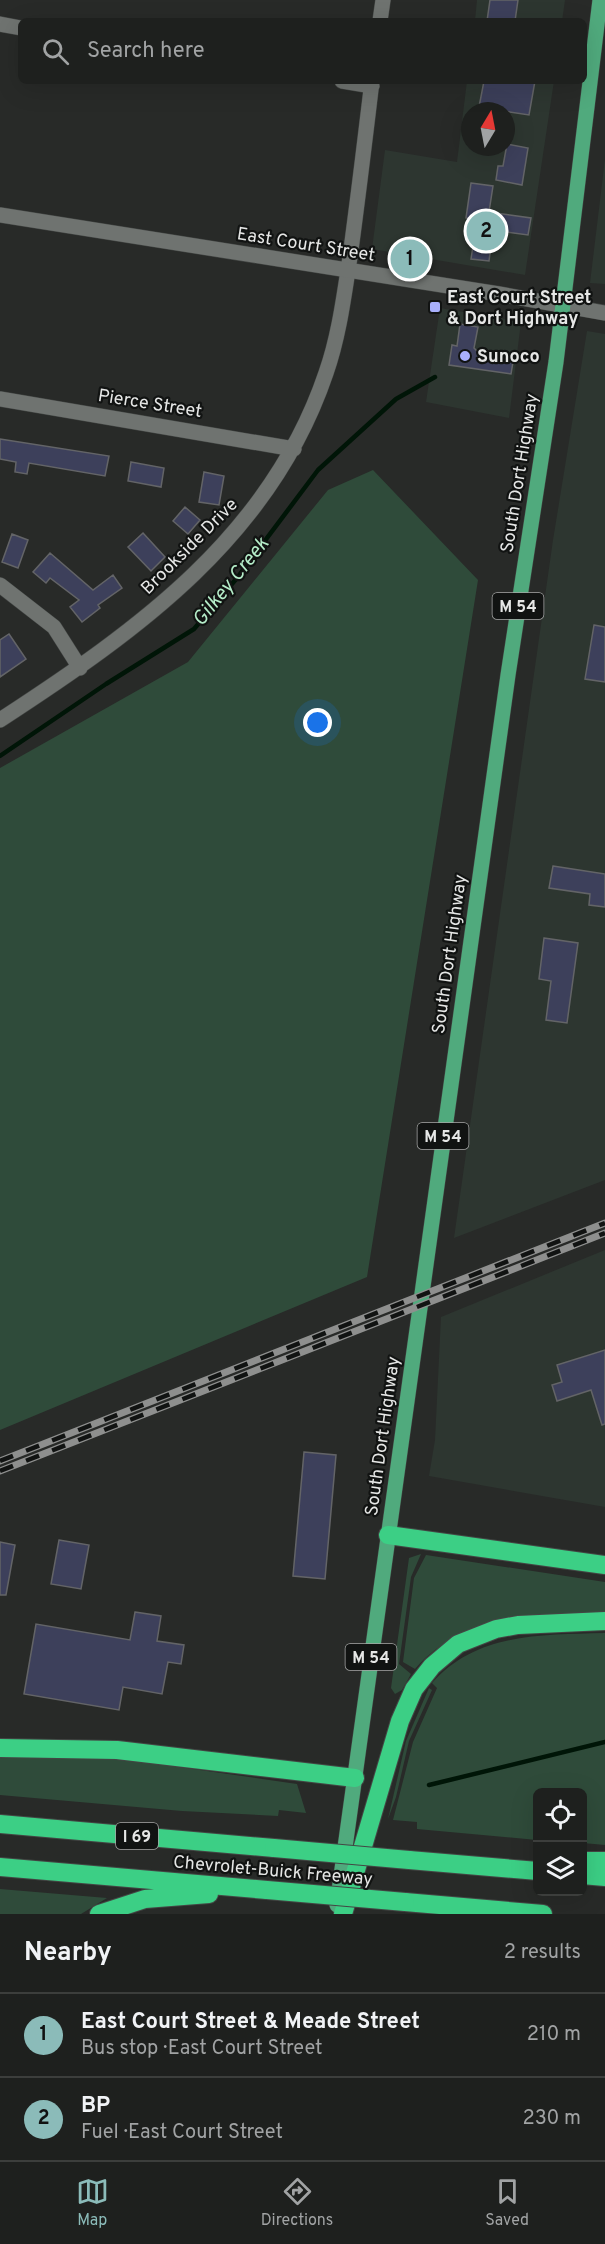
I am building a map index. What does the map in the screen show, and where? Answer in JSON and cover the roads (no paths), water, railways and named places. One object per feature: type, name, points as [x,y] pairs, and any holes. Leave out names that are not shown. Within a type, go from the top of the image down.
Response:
[{"type":"highway","points":[[388,1535],[605,1565]]},
{"type":"highway","points":[[343,1914],[400,1721],[414,1689],[432,1666],[458,1644],[496,1629],[530,1624],[605,1621]]},
{"type":"highway","points":[[0,1748],[86,1748],[138,1752],[355,1778]]},
{"type":"highway","name":"Chevrolet-Buick Freeway","points":[[0,1824],[533,1871]]},
{"type":"highway","points":[[409,1860],[533,1861]]},
{"type":"highway","points":[[587,1861],[605,1861]]},
{"type":"highway","name":"Chevrolet-Buick Freeway","points":[[0,1867],[543,1914]]},
{"type":"highway","points":[[587,1875],[605,1877]]},
{"type":"highway","points":[[99,1914],[145,1899],[267,1890]]},
{"type":"main road","name":"South Dort Highway","points":[[336,1914],[506,686],[563,307],[600,0]]},
{"type":"street","points":[[381,18],[383,0]]},
{"type":"street","points":[[0,24],[18,27]]},
{"type":"street","name":"Brookside Drive","points":[[0,720],[80,668],[183,586],[230,538],[263,498],[294,449],[327,373],[341,316],[372,84]]},
{"type":"street","name":"East Court Street","points":[[0,215],[499,294],[605,313]]},
{"type":"street","name":"Pierce Street","points":[[0,399],[294,449]]},
{"type":"street","points":[[0,585],[54,627],[80,668]]},
{"type":"waterway","name":"Gilkey Creek","points":[[0,756],[106,684],[194,629],[237,578],[318,470],[396,399],[435,377]]},
{"type":"waterway","points":[[429,1785],[605,1742]]},
{"type":"railway","points":[[0,1461],[605,1223]]},
{"type":"railway","points":[[0,1471],[605,1233]]},
{"type":"place","name":"BP","points":[[486,231]]},
{"type":"place","name":"East Court Street & Meade Street","points":[[410,259]]},
{"type":"place","name":"East Court Street & Dort Highway","points":[[435,307]]},
{"type":"place","name":"Sunoco","points":[[465,356]]}]
